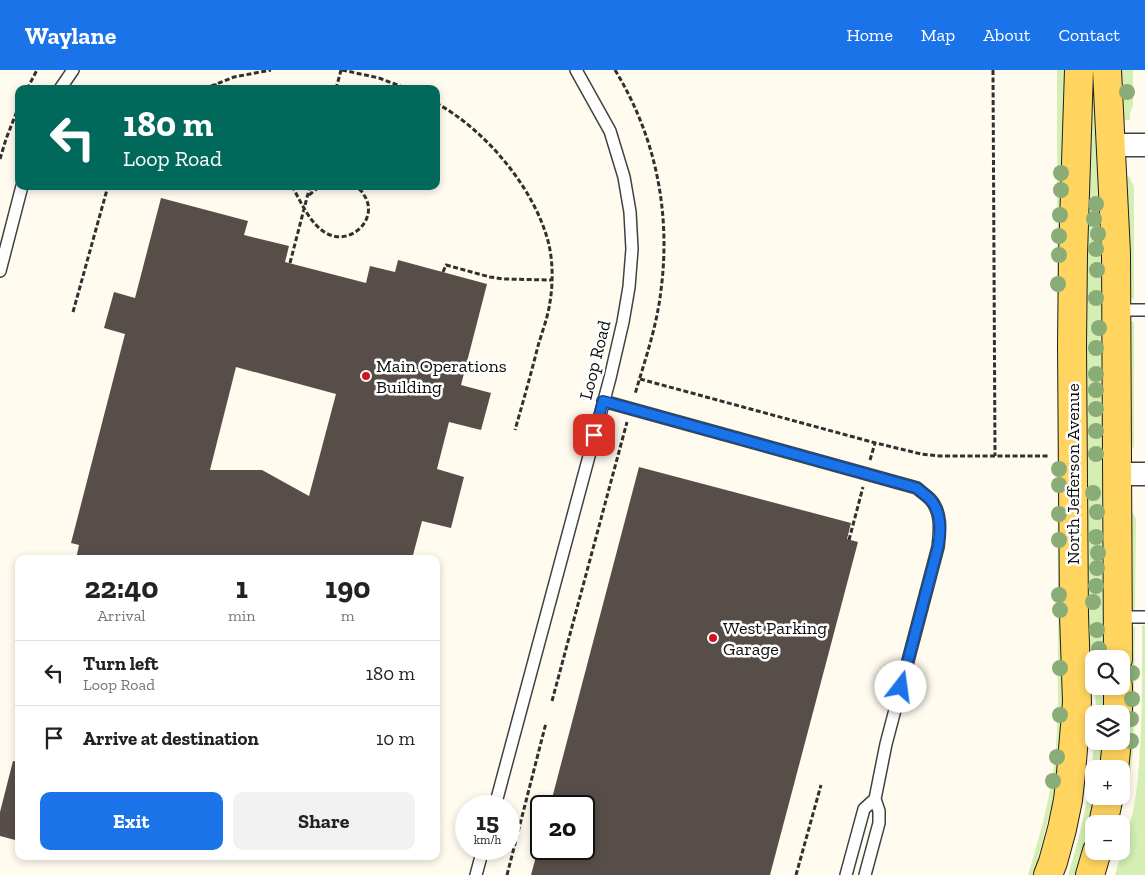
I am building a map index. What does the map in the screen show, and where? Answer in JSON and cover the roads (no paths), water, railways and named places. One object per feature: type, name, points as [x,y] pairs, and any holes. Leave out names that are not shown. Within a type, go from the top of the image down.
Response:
[{"type":"main road","name":"North Jefferson Avenue","points":[[1048,875],[1068,800],[1077,702],[1074,615],[1072,336],[1079,70]]},
{"type":"main road","points":[[1107,70],[1116,253],[1118,650]]},
{"type":"main road","points":[[1090,875],[1094,860]]},
{"type":"street","points":[[1111,146],[1145,145]]},
{"type":"street","points":[[1117,474],[1145,474]]},
{"type":"lane","points":[[63,85],[73,70]]},
{"type":"lane","name":"Loop Road","points":[[498,795],[603,401],[623,322],[629,287],[632,249],[630,212],[624,177],[610,131],[576,70]]},
{"type":"lane","points":[[0,271],[21,190]]},
{"type":"lane","points":[[1116,310],[1145,310]]},
{"type":"lane","points":[[603,401],[917,488],[931,501],[938,515],[941,530],[886,744],[875,799],[879,811],[879,823],[865,875]]},
{"type":"lane","points":[[1118,617],[1145,617]]},
{"type":"lane","points":[[846,875],[864,809],[875,799]]},
{"type":"lane","points":[[476,875],[480,860]]},
{"type":"place","name":"Main Operations Building","points":[[366,376]]},
{"type":"place","name":"West Parking Garage","points":[[713,638]]}]
